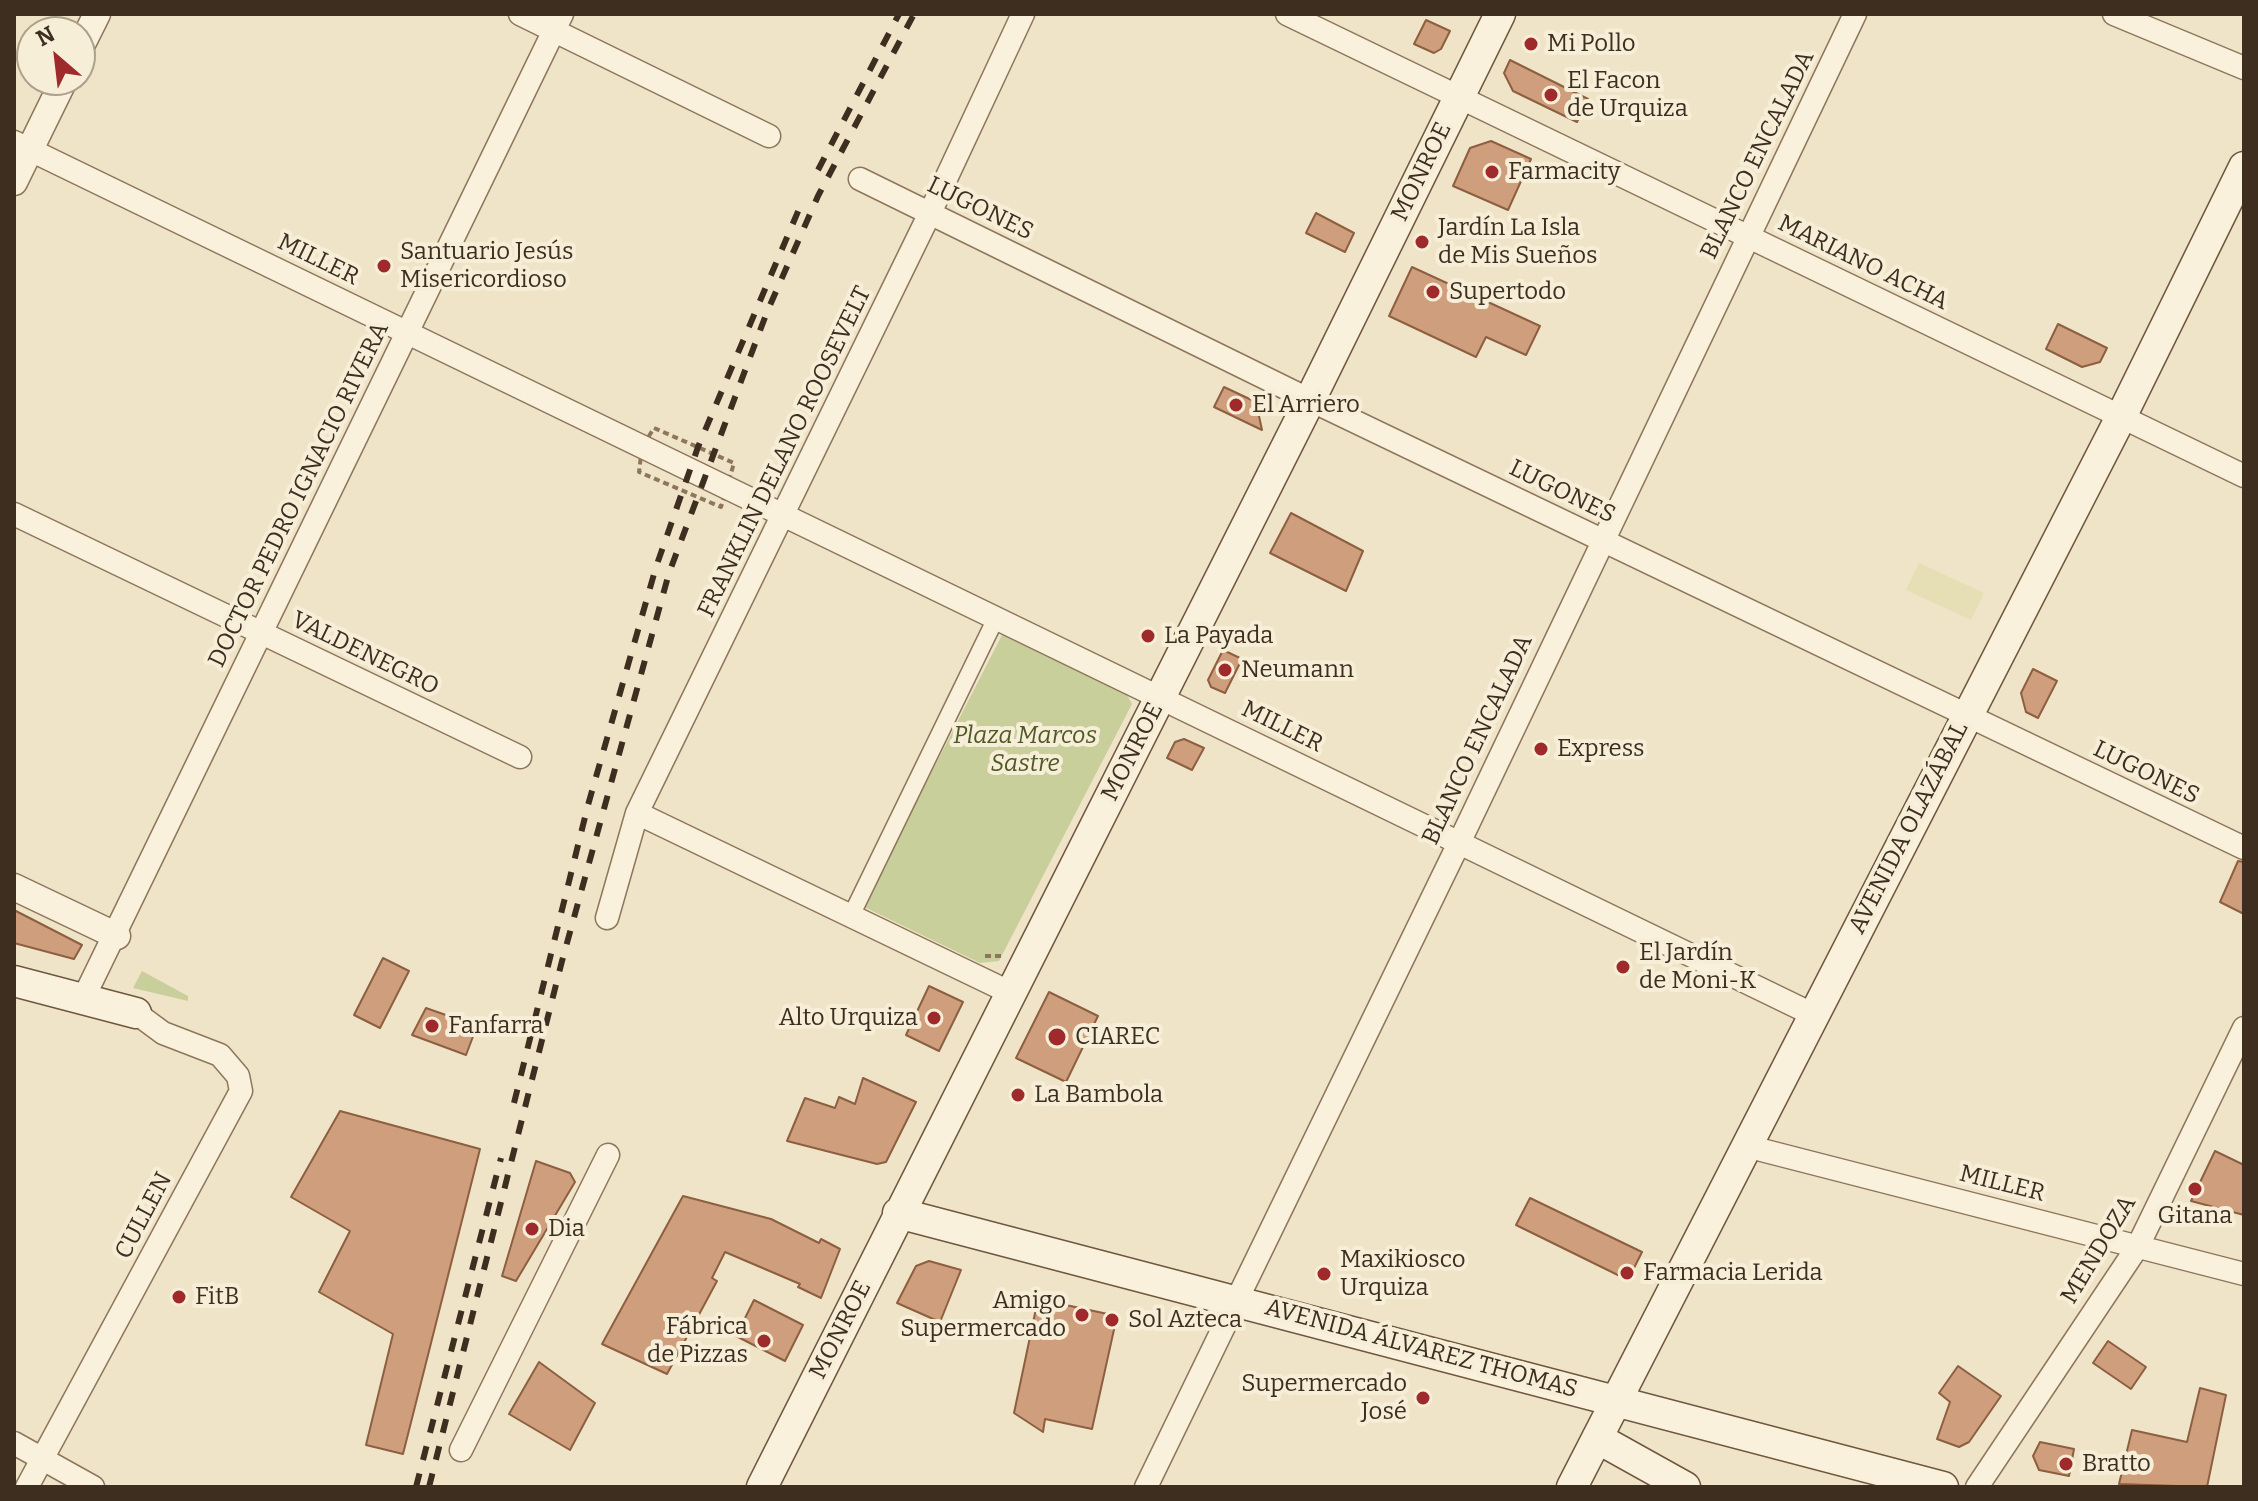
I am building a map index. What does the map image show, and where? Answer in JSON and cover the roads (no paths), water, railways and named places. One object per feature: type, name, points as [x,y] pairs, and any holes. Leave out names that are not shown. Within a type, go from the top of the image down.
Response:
[{"type":"main road","name":"MONROE","points":[[762,1487],[1310,400],[1500,14]]},
{"type":"main road","name":"AVENIDA OLAZÁBAL","points":[[1572,1487],[2121,417],[2244,167]]},
{"type":"main road","points":[[14,981],[136,1013]]},
{"type":"main road","name":"AVENIDA ÁLVAREZ THOMAS","points":[[898,1213],[1617,1400],[1666,1417],[1943,1487]]},
{"type":"main road","points":[[1597,1438],[1685,1487]]},
{"type":"street","points":[[520,14],[558,22],[769,136]]},
{"type":"street","name":"FRANKLIN DELANO ROOSEVELT","points":[[607,918],[637,813],[930,213],[1023,14]]},
{"type":"street","name":"MARIANO ACHA","points":[[1287,14],[2244,476]]},
{"type":"street","name":"BLANCO ENCALADA","points":[[1146,1487],[1459,843],[1855,14]]},
{"type":"street","points":[[2114,14],[2244,68]]},
{"type":"street","name":"DOCTOR PEDRO IGNACIO RIVERA","points":[[83,999],[117,936],[406,331],[558,22]]},
{"type":"street","points":[[14,182],[22,146],[54,96]]},
{"type":"street","name":"MILLER","points":[[22,146],[997,616],[1812,1014]]},
{"type":"street","name":"LUGONES","points":[[860,179],[1310,400],[2244,848]]},
{"type":"street","name":"VALDENEGRO","points":[[14,514],[520,757]]},
{"type":"street","points":[[851,916],[997,616]]},
{"type":"street","points":[[637,813],[1009,992]]},
{"type":"street","points":[[14,887],[117,936]]},
{"type":"street","name":"CULLEN","points":[[27,1487],[241,1091],[238,1076],[220,1055],[163,1033],[136,1013]]},
{"type":"street","name":"MENDOZA","points":[[1977,1487],[2138,1246],[2244,1028]]},
{"type":"street","name":"MILLER","points":[[1746,1146],[2244,1274]]},
{"type":"street","points":[[461,1450],[608,1155]]},
{"type":"street","points":[[14,1443],[93,1487]]},
{"type":"railway","points":[[818,170],[899,14]]},
{"type":"railway","points":[[429,1487],[562,961],[669,573],[767,312],[818,196],[914,14]]},
{"type":"railway","points":[[514,1103],[588,805],[656,567],[698,447],[802,202]]},
{"type":"railway","points":[[416,1487],[501,1158]]},
{"type":"place","name":"Mi Pollo","points":[[1531,44]]},
{"type":"place","name":"El Facon de Urquiza","points":[[1551,95]]},
{"type":"place","name":"Farmacity","points":[[1492,172]]},
{"type":"place","name":"Jardín La Isla de Mis Sueños","points":[[1422,242]]},
{"type":"place","name":"Santuario Jesús Misericordioso","points":[[384,266]]},
{"type":"place","name":"Supertodo","points":[[1433,292]]},
{"type":"place","name":"El Arriero","points":[[1236,405]]},
{"type":"place","name":"La Payada","points":[[1148,636]]},
{"type":"place","name":"Neumann","points":[[1225,670]]},
{"type":"place","name":"Express","points":[[1541,749]]},
{"type":"place","name":"El Jardín de Moni-K","points":[[1623,967]]},
{"type":"place","name":"Alto Urquiza","points":[[934,1018]]},
{"type":"place","name":"Fanfarra","points":[[432,1026]]},
{"type":"place","name":"CIAREC","points":[[1057,1037]]},
{"type":"place","name":"La Bambola","points":[[1018,1095]]},
{"type":"place","name":"Gitana","points":[[2195,1189]]},
{"type":"place","name":"Dia","points":[[532,1229]]},
{"type":"place","name":"Farmacia Lerida","points":[[1627,1273]]},
{"type":"place","name":"Maxikiosco Urquiza","points":[[1324,1274]]},
{"type":"place","name":"FitB","points":[[179,1297]]},
{"type":"place","name":"Amigo Supermercado","points":[[1082,1315]]},
{"type":"place","name":"Sol Azteca","points":[[1112,1320]]},
{"type":"place","name":"Fábrica de Pizzas","points":[[764,1341]]},
{"type":"place","name":"Supermercado José","points":[[1423,1398]]},
{"type":"place","name":"Bratto","points":[[2066,1464]]},
{"type":"park label","name":"Plaza Marcos Sastre","points":[[1025,750]]}]
